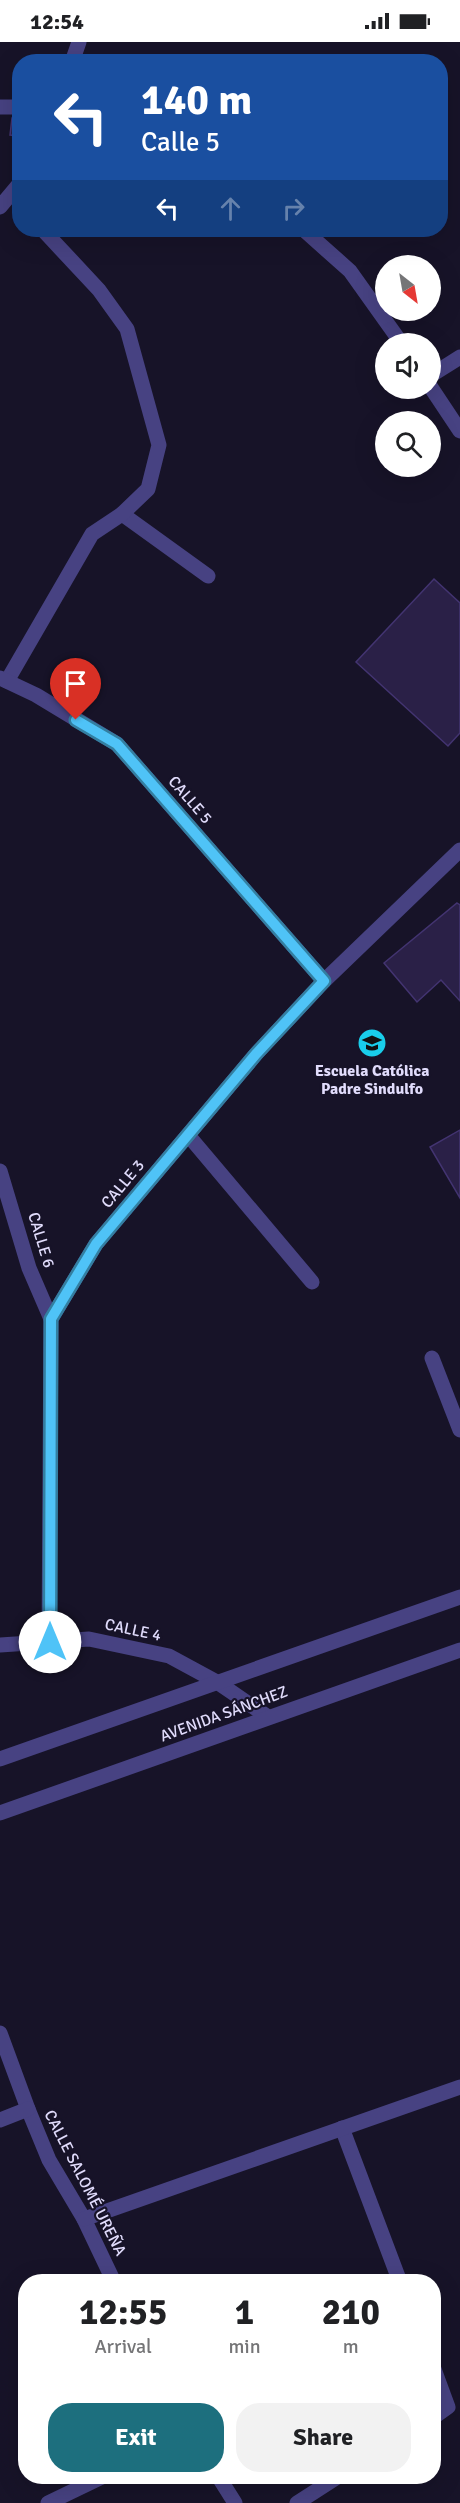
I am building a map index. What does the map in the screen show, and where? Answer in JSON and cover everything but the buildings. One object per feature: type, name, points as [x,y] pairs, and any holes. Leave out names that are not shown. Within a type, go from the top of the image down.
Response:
[{"type":"street","points":[[0,207],[12,198]]},
{"type":"street","points":[[3,679],[92,534],[122,514],[148,489],[159,445],[127,328],[99,290],[49,237]]},
{"type":"street","points":[[312,237],[350,271],[394,333]]},
{"type":"street","points":[[441,369],[460,357]]},
{"type":"street","points":[[439,399],[460,431]]},
{"type":"street","points":[[122,514],[208,576]]},
{"type":"street","name":"CALLE 5","points":[[3,679],[36,695],[117,744],[324,981]]},
{"type":"street","name":"CALLE 3","points":[[51,1319],[96,1244],[256,1054],[324,981],[459,852]]},
{"type":"street","points":[[188,1135],[312,1282]]},
{"type":"street","name":"CALLE 6","points":[[0,1171],[29,1268],[51,1319]]},
{"type":"street","points":[[50,1642],[51,1319]]},
{"type":"street","points":[[432,1358],[460,1430]]},
{"type":"street","name":"AVENIDA SÁNCHEZ","points":[[0,1760],[460,1597]]},
{"type":"street","name":"CALLE 4","points":[[0,1645],[89,1639],[169,1656],[217,1682],[268,1717]]},
{"type":"street","name":"AVENIDA SÁNCHEZ","points":[[0,1813],[460,1650]]},
{"type":"street","name":"CALLE SALOMÉ UREÑA","points":[[0,2033],[49,2160],[84,2218],[110,2274]]},
{"type":"street","points":[[84,2218],[460,2087]]},
{"type":"street","points":[[0,2120],[28,2109]]},
{"type":"street","points":[[342,2128],[397,2274]]},
{"type":"street","points":[[441,2381],[454,2404],[441,2412]]},
{"type":"street","points":[[48,2503],[87,2484]]},
{"type":"street","points":[[223,2484],[235,2503]]},
{"type":"street","points":[[297,2503],[327,2484]]},
{"type":"place","name":"Escuela Católica Padre Sindulfo","points":[[372,1043]]},
{"type":"route","points":[[50,1642],[51,1319],[96,1244],[256,1054],[324,981],[117,744],[76,720]]}]
